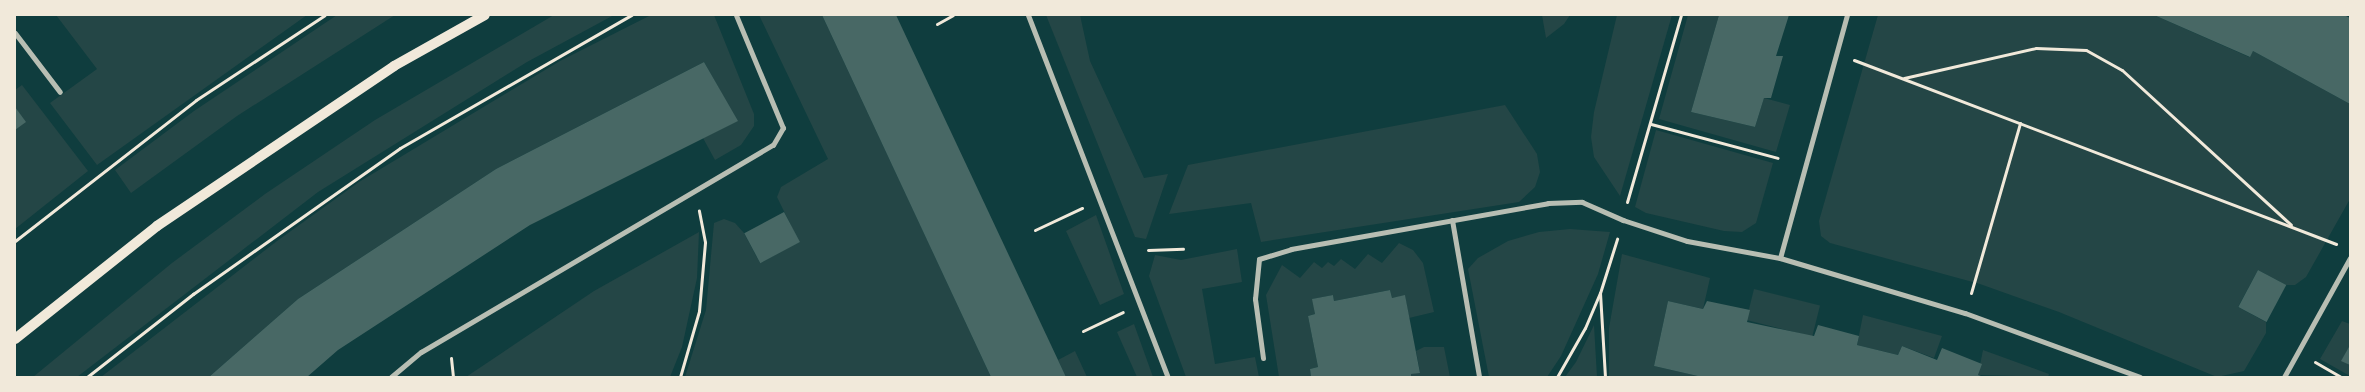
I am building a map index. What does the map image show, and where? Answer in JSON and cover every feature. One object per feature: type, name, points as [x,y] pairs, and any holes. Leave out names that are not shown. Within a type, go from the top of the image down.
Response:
[{"type":"main road","points":[[15,339],[157,226],[394,66],[485,15]]},
{"type":"street","points":[[391,377],[421,352],[773,145],[783,128],[736,15]]},
{"type":"street","points":[[1028,15],[1168,377]]},
{"type":"street","points":[[1780,258],[1848,15]]},
{"type":"street","points":[[15,33],[60,92]]},
{"type":"street","points":[[1263,358],[1255,299],[1259,259],[1291,249],[1548,203],[1582,202],[1623,220],[1687,242],[1780,258],[1965,313],[2140,377]]},
{"type":"street","points":[[1452,220],[1479,377]]},
{"type":"street","points":[[2284,377],[2350,258]]},
{"type":"path","points":[[15,241],[196,100],[324,15]]},
{"type":"path","points":[[87,377],[201,288],[400,148],[632,15]]},
{"type":"path","points":[[937,24],[953,15]]},
{"type":"path","points":[[1557,377],[1585,328],[1600,293],[1651,124],[1681,15]]},
{"type":"path","points":[[1903,79],[2036,48],[2086,50],[2122,70],[2292,226]]},
{"type":"path","points":[[1837,53],[2292,226],[2342,247]]},
{"type":"path","points":[[1965,313],[2020,123]]},
{"type":"path","points":[[1651,124],[1778,158]]},
{"type":"path","points":[[680,377],[699,311],[705,242],[694,190]]},
{"type":"path","points":[[1035,230],[1100,199]]},
{"type":"path","points":[[1148,250],[1183,249]]},
{"type":"path","points":[[1600,293],[1604,377]]},
{"type":"path","points":[[1083,331],[1140,304]]},
{"type":"path","points":[[2312,360],[2341,377]]},
{"type":"shaded area","points":[[56,15],[307,15],[97,165],[50,103],[97,69]]},
{"type":"shaded area","points":[[337,15],[395,15],[237,116],[131,193],[115,170],[194,111]]},
{"type":"shaded area","points":[[554,15],[614,15],[527,62],[318,192],[77,377],[33,377],[172,263],[265,194],[375,120]]},
{"type":"shaded area","points":[[651,15],[714,15],[754,114],[754,126],[741,145],[715,160],[703,138],[737,121],[704,62],[496,169],[298,299],[209,377],[101,377],[277,241],[359,182],[560,61]]},
{"type":"shaded area","points":[[759,15],[822,15],[991,377],[685,377],[706,310],[714,223],[724,219],[735,223],[744,233],[760,263],[799,242],[777,197],[781,187],[828,159]]},
{"type":"shaded area","points":[[1046,15],[1080,15],[1090,61],[1144,178],[1168,174],[1146,239],[1135,237]]},
{"type":"shaded area","points":[[1542,15],[1570,15],[1564,24],[1546,38]]},
{"type":"shaded area","points":[[1617,15],[1672,15],[1620,196],[1594,157],[1591,137],[1594,112]]},
{"type":"shaded area","points":[[1688,15],[1719,15],[1691,112],[1755,127],[1764,98],[1790,105],[1776,152],[1659,119]]},
{"type":"shaded area","points":[[1878,15],[2154,15],[2249,57],[2253,51],[2350,104],[2350,199],[2306,277],[2295,285],[2286,285],[2258,270],[2238,307],[2266,322],[2266,333],[2244,371],[2217,377],[2059,312],[1980,284],[1830,243],[1821,236],[1819,221]]},
{"type":"shaded area","points":[[22,85],[88,171],[15,229],[15,90]]},
{"type":"shaded area","points":[[1505,105],[1537,154],[1540,172],[1535,187],[1519,202],[1261,242],[1251,203],[1169,214],[1188,165]]},
{"type":"shaded area","points":[[1656,130],[1773,163],[1756,223],[1742,232],[1724,231],[1646,213],[1635,207]]},
{"type":"shaded area","points":[[1096,215],[1124,294],[1100,305],[1066,231]]},
{"type":"shaded area","points":[[1570,229],[1610,232],[1598,274],[1561,356],[1547,377],[1489,377],[1468,269],[1478,258],[1508,241],[1539,232]]},
{"type":"shaded area","points":[[699,232],[697,278],[682,347],[670,377],[466,377],[594,291]]},
{"type":"shaded area","points":[[1399,243],[1413,250],[1423,263],[1434,312],[1409,318],[1405,296],[1392,298],[1390,290],[1334,301],[1333,295],[1313,299],[1315,314],[1308,316],[1318,367],[1310,369],[1311,377],[1279,377],[1266,295],[1282,265],[1300,278],[1314,262],[1322,268],[1328,262],[1334,266],[1341,259],[1355,269],[1368,254],[1382,263]]},
{"type":"shaded area","points":[[1237,249],[1242,282],[1202,289],[1215,364],[1255,357],[1259,377],[1186,377],[1149,276],[1155,255],[1181,260]]},
{"type":"shaded area","points":[[1622,254],[1710,278],[1703,309],[1668,301],[1654,366],[1702,377],[1609,377],[1609,328]]},
{"type":"shaded area","points":[[1754,289],[1820,305],[1812,337],[1746,320]]},
{"type":"shaded area","points":[[1863,315],[1942,336],[1934,358],[1902,346],[1898,355],[1857,345]]},
{"type":"shaded area","points":[[2342,321],[2350,324],[2350,345],[2342,360],[2350,365],[2350,376],[2320,359]]},
{"type":"shaded area","points":[[1134,324],[1153,377],[1137,377],[1117,332]]},
{"type":"shaded area","points":[[1594,325],[1597,377],[1565,377],[1576,362]]},
{"type":"shaded area","points":[[1424,347],[1444,347],[1450,377],[1411,377],[1411,374],[1420,372],[1416,351]]},
{"type":"shaded area","points":[[1983,350],[2049,374],[2048,377],[1978,375]]},
{"type":"shaded area","points":[[1075,351],[1087,377],[1066,377],[1058,360]]},
{"type":"building","points":[[822,15],[896,15],[1066,377],[991,377]]},
{"type":"building","points":[[1719,15],[1789,15],[1776,56],[1783,56],[1771,98],[1764,98],[1755,127],[1691,112]]},
{"type":"building","points":[[2154,15],[2344,15],[2350,18],[2350,104],[2253,51],[2250,57]]},
{"type":"building","points":[[704,62],[738,121],[530,225],[338,350],[307,377],[209,377],[298,299],[496,169]]},
{"type":"building","points":[[15,107],[26,122],[15,130]]},
{"type":"building","points":[[784,212],[800,242],[760,263],[744,233]]},
{"type":"building","points":[[2258,270],[2286,285],[2267,322],[2238,307]]},
{"type":"building","points":[[1390,290],[1392,298],[1405,295],[1420,373],[1411,374],[1411,377],[1311,377],[1310,369],[1318,367],[1308,316],[1315,314],[1312,299],[1333,295],[1334,301]]},
{"type":"building","points":[[1668,301],[1703,309],[1707,301],[1750,310],[1747,322],[1814,336],[1818,325],[1859,336],[1857,345],[1898,355],[1902,346],[1937,360],[1942,348],[1982,364],[1978,375],[1984,377],[1702,377],[1654,366]]},
{"type":"building","points":[[2350,345],[2350,365],[2341,361]]}]
